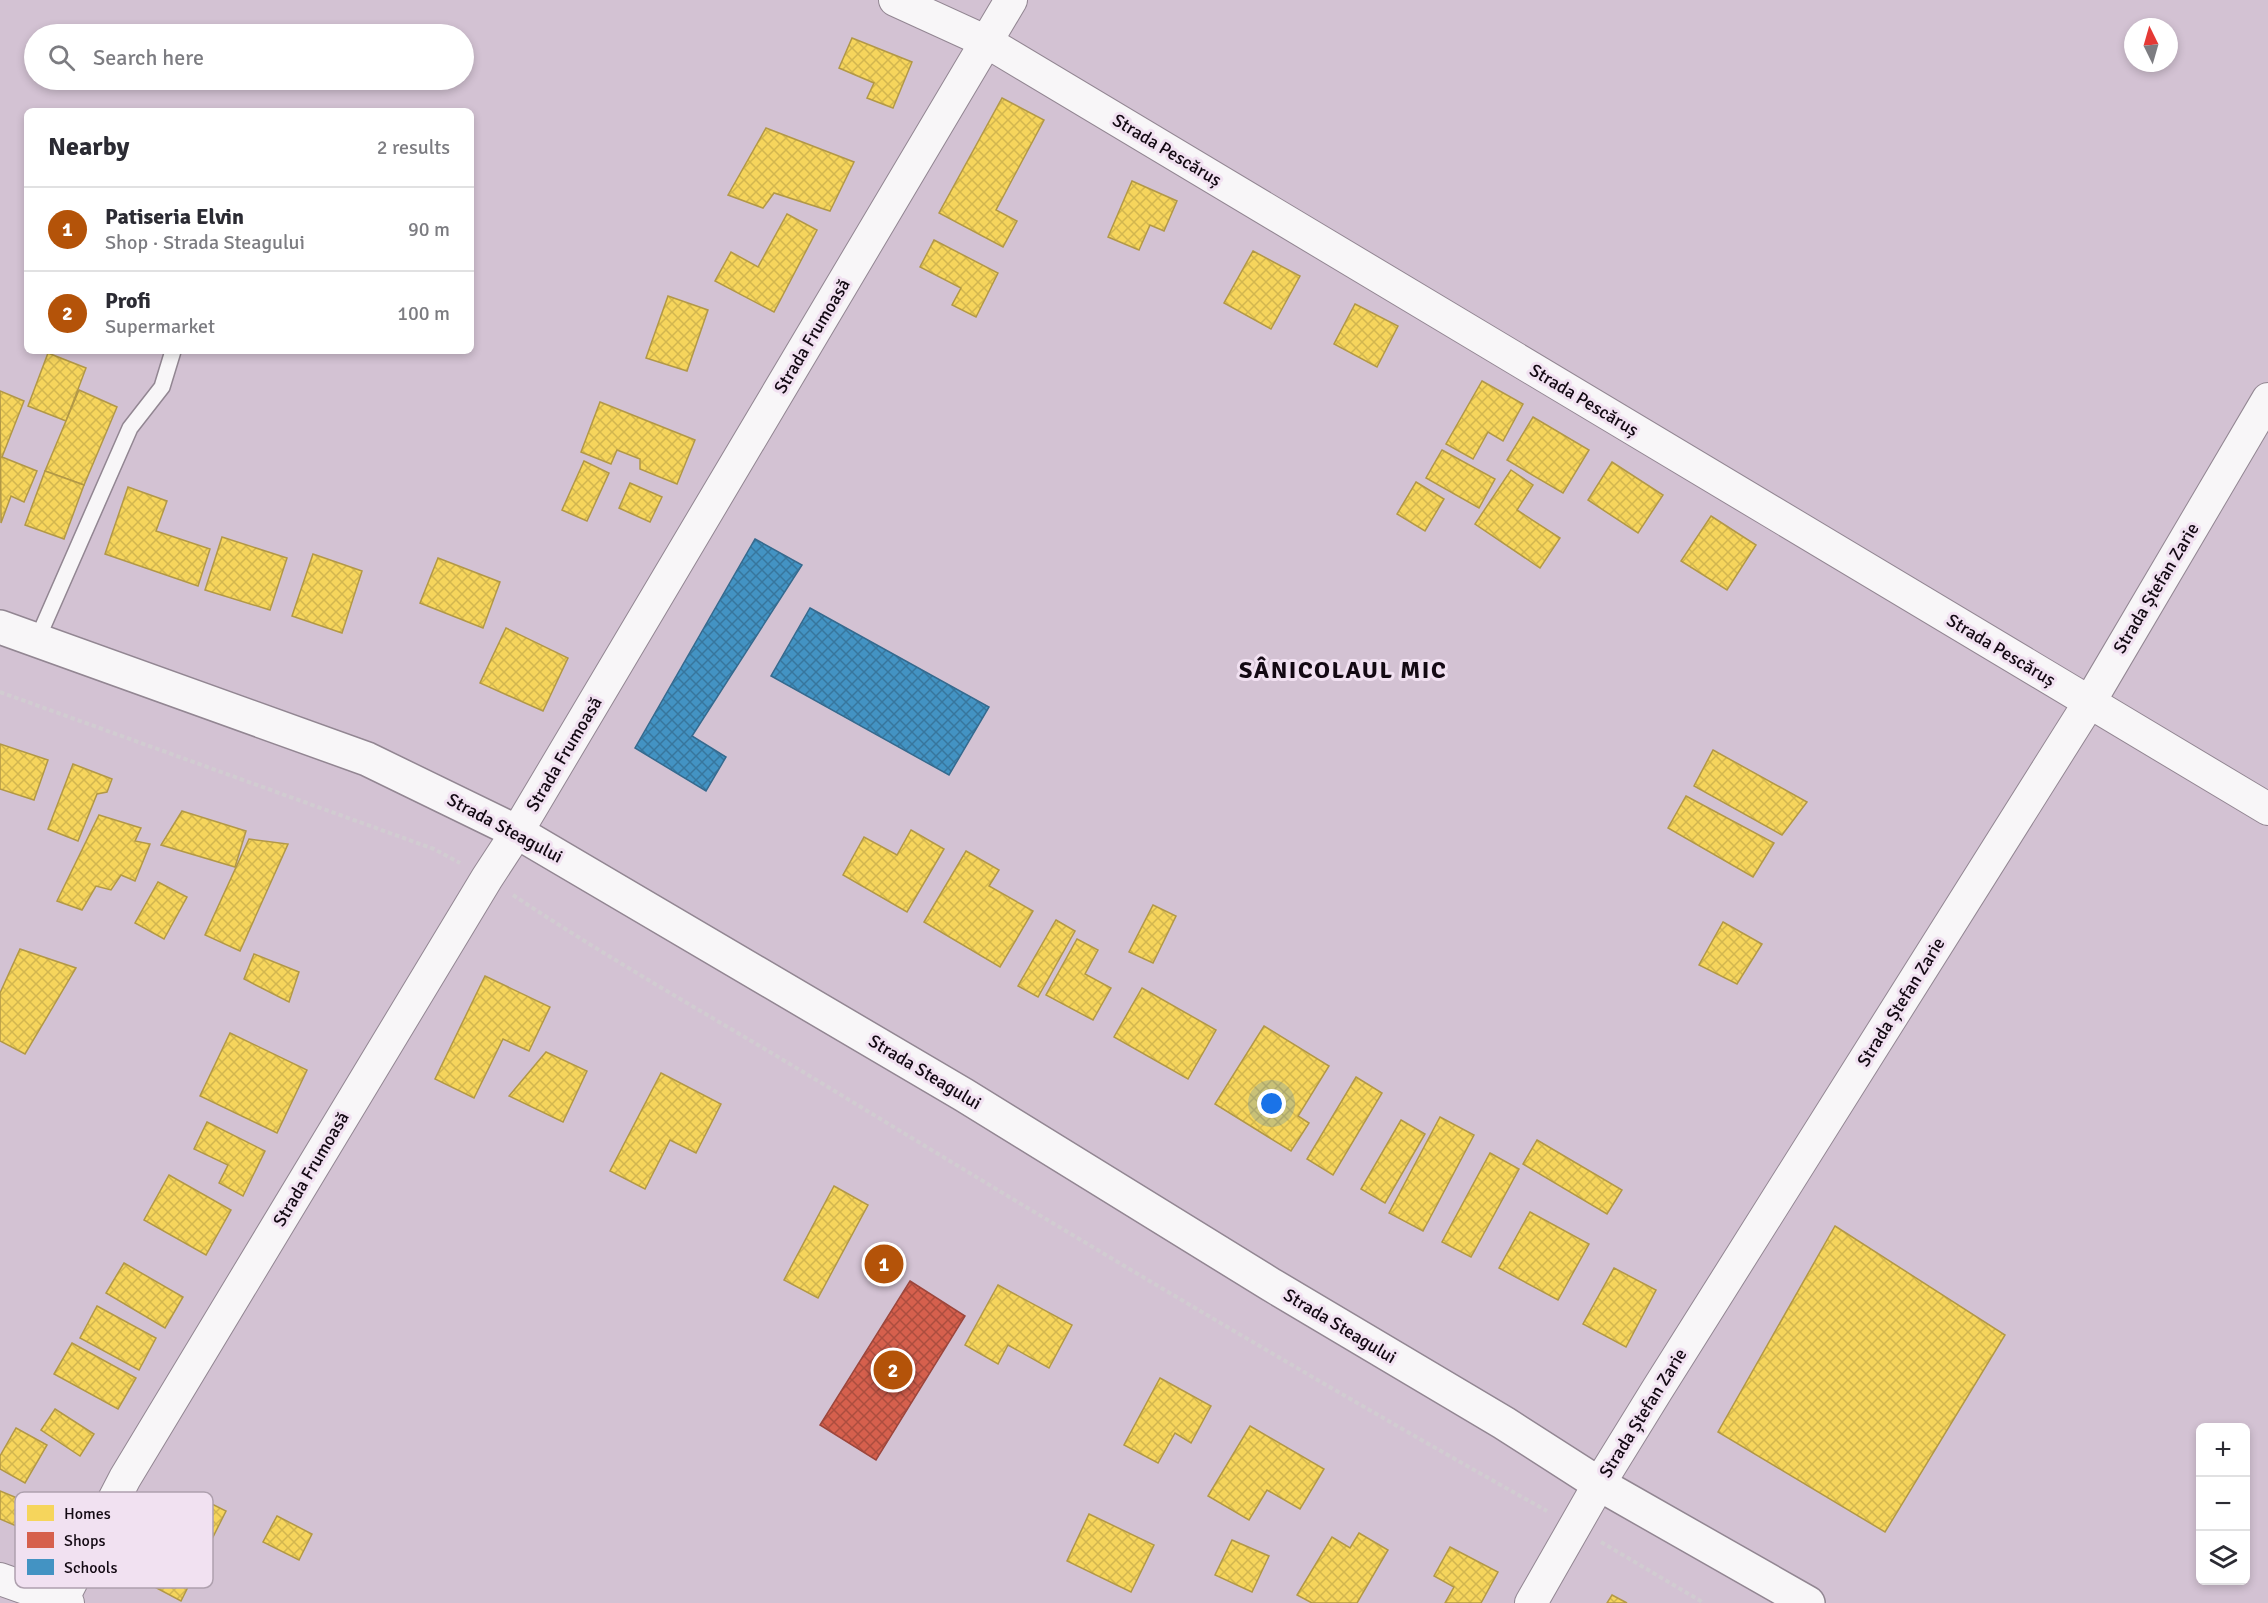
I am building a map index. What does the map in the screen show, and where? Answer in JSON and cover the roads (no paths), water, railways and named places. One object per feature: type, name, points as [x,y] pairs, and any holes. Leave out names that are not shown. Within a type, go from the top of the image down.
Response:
[{"type":"main road","name":"Strada Steagului","points":[[0,627],[367,759],[518,832],[964,1095],[1270,1284],[1504,1423],[1599,1484],[1808,1603]]},
{"type":"street","name":"Strada Pescăruș","points":[[895,0],[987,42],[2268,809]]},
{"type":"street","name":"Strada Frumoasă","points":[[118,1492],[487,878],[518,832],[1011,0]]},
{"type":"street","name":"Strada Ștefan Zarie","points":[[1531,1603],[1599,1484],[2089,703],[2268,399]]},
{"type":"street","points":[[0,1579],[15,1584]]},
{"type":"street","points":[[27,1588],[65,1601]]},
{"type":"lane","points":[[37,640],[130,428],[162,387],[172,354]]},
{"type":"place","name":"Patiseria Elvin","points":[[884,1264]]},
{"type":"place","name":"Profi","points":[[893,1370]]},
{"type":"district","name":"SÂNICOLAUL MIC","points":[[1343,670]]}]
